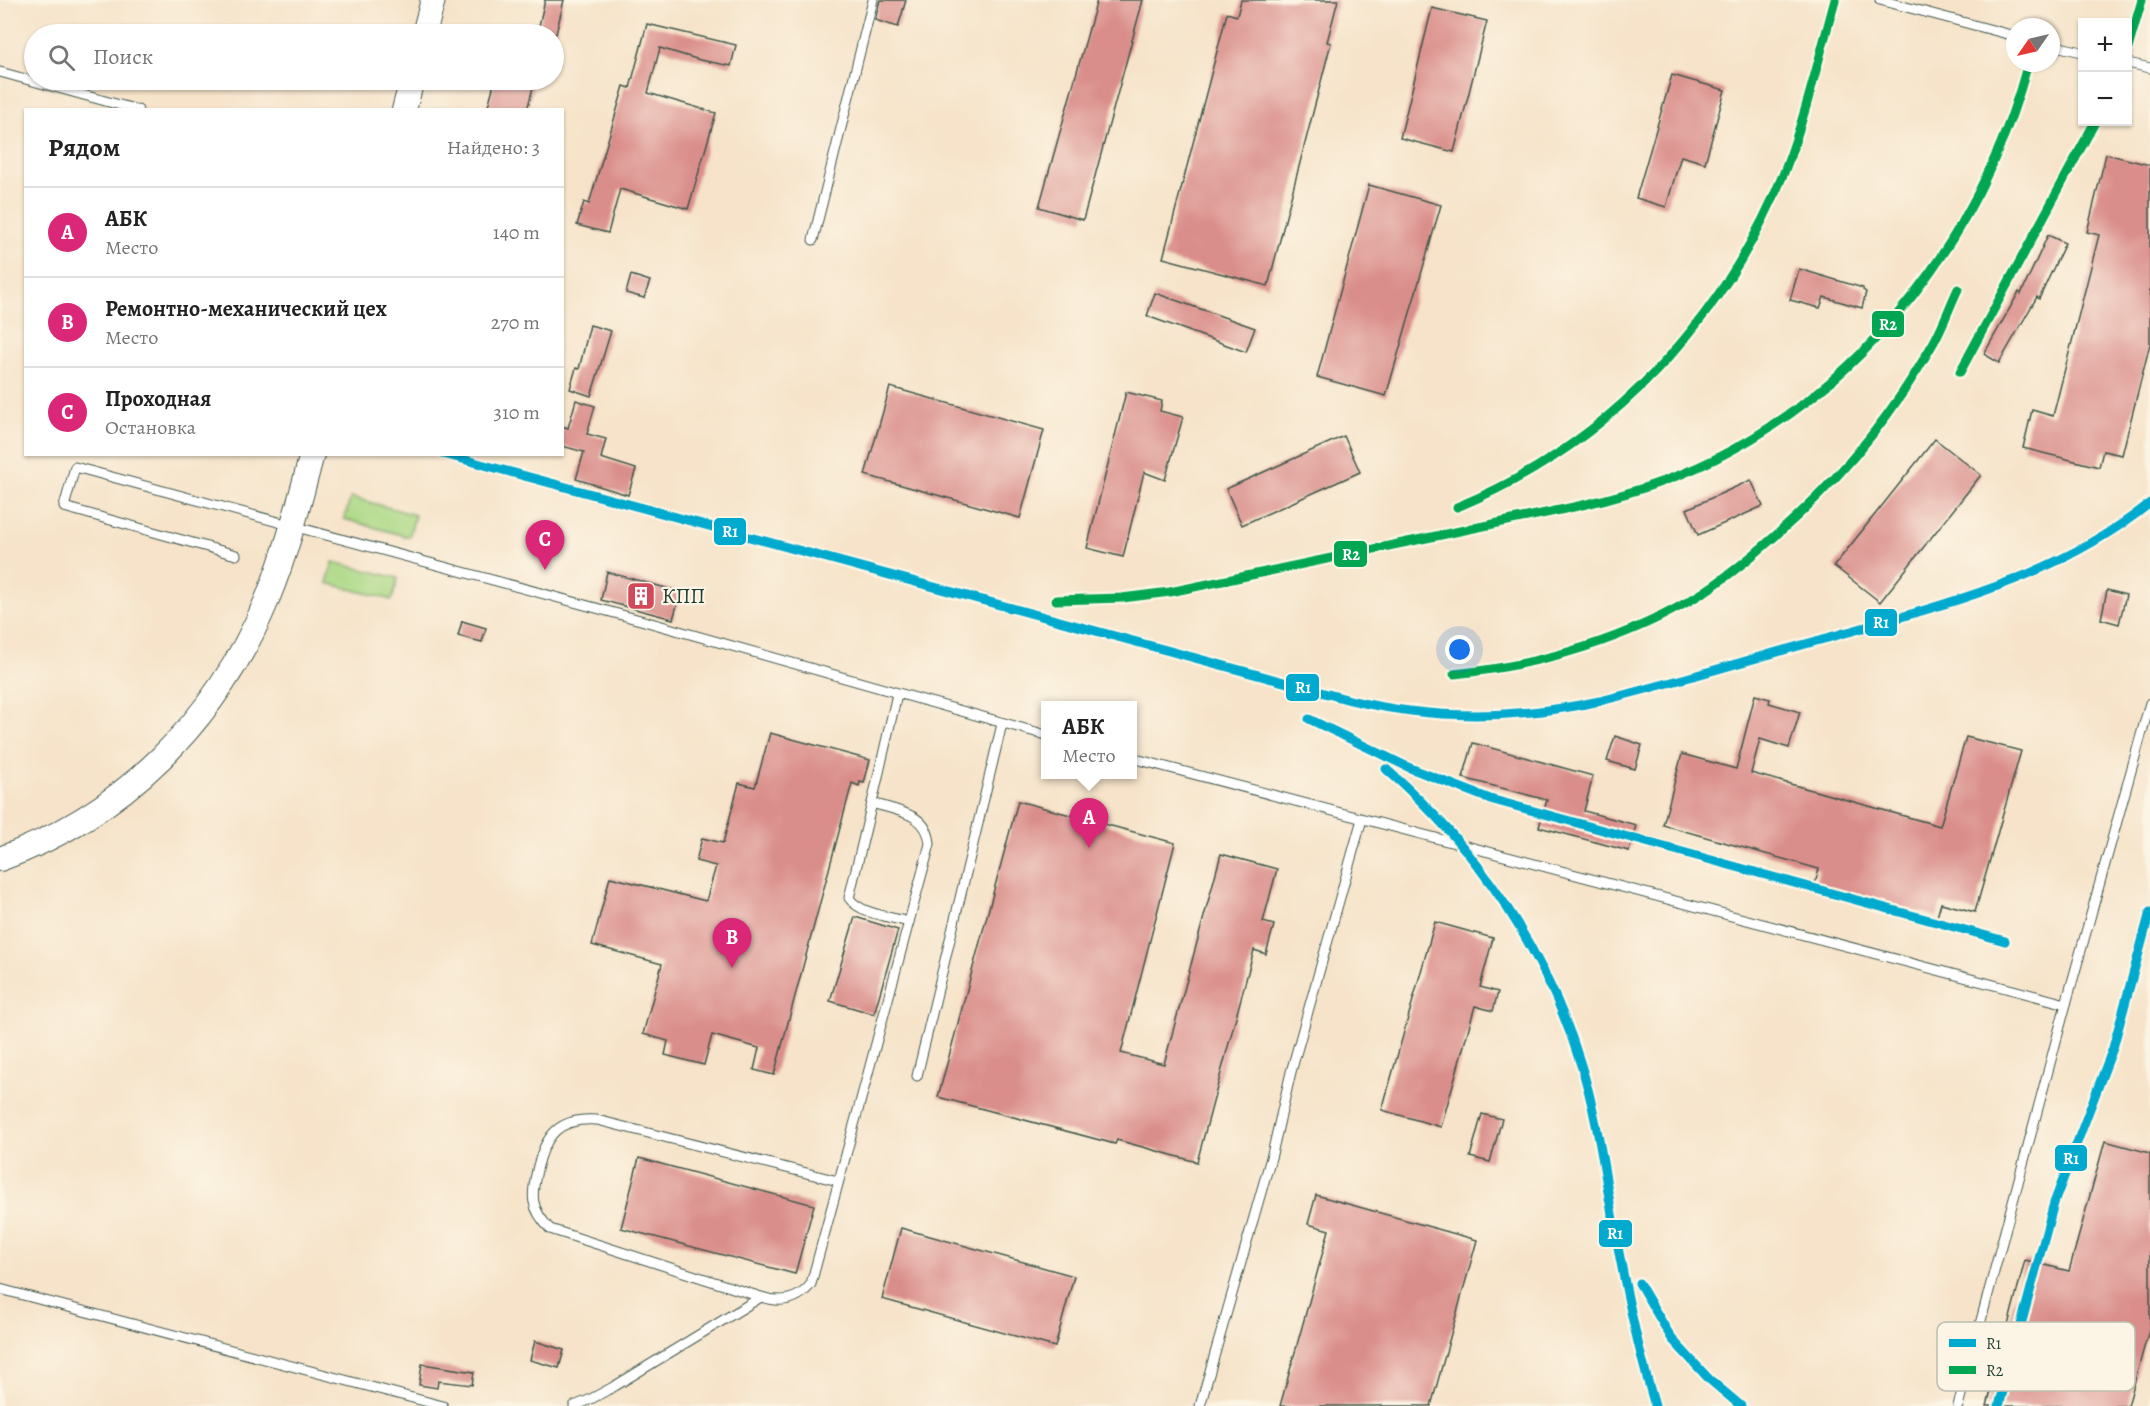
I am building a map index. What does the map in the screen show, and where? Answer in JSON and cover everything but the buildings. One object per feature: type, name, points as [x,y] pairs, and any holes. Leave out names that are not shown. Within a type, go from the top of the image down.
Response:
[{"type":"street","points":[[427,24],[433,0]]},
{"type":"street","points":[[405,108],[409,90]]},
{"type":"street","points":[[0,859],[44,841],[100,809],[148,772],[188,730],[228,678],[267,601],[293,526],[311,456]]},
{"type":"lane","points":[[813,240],[873,0]]},
{"type":"lane","points":[[1880,0],[2006,34]]},
{"type":"lane","points":[[2060,47],[2078,51]]},
{"type":"lane","points":[[2132,64],[2150,69]]},
{"type":"lane","points":[[0,72],[24,79]]},
{"type":"lane","points":[[65,90],[131,108]]},
{"type":"lane","points":[[236,555],[64,507],[75,467],[644,621],[1041,734]]},
{"type":"lane","points":[[897,694],[849,898],[858,907],[909,922]]},
{"type":"lane","points":[[1981,1322],[2150,703]]},
{"type":"lane","points":[[917,1076],[1002,724]]},
{"type":"lane","points":[[1137,759],[2066,1004]]},
{"type":"lane","points":[[838,1181],[586,1119],[564,1125],[554,1131],[546,1141],[541,1153],[532,1195],[537,1213],[550,1229],[761,1298],[771,1301],[787,1300],[799,1296],[811,1284],[930,844],[928,831],[920,820],[872,803]]},
{"type":"lane","points":[[1200,1406],[1272,1154],[1291,1072],[1362,819]]},
{"type":"lane","points":[[0,1290],[443,1406]]},
{"type":"lane","points":[[574,1406],[589,1401],[615,1386],[761,1298]]},
{"type":"lane","points":[[1958,1406],[1962,1391]]},
{"type":"green space","points":[[351,497],[415,515],[409,537],[344,519]]},
{"type":"green space","points":[[333,562],[398,578],[392,600],[327,583]]},
{"type":"transit line","name":"R2","points":[[1457,507],[1512,481],[1564,450],[1611,413],[1655,372],[1695,326],[1730,277],[1760,225],[1785,170],[1806,107],[1835,0]]},
{"type":"transit line","name":"R2","points":[[2132,34],[2142,0]]},
{"type":"transit line","name":"R2","points":[[1056,600],[1122,598],[1170,592],[1560,510],[1639,489],[1678,476],[1715,459],[1772,426],[1824,387],[1871,343],[1913,294],[1951,241],[1982,185],[2008,125],[2025,72]]},
{"type":"transit line","name":"R2","points":[[1960,372],[2093,126]]},
{"type":"transit line","name":"R2","points":[[1454,674],[1519,664],[1584,647],[1615,636],[1676,609],[1728,575],[1816,498],[1887,416],[1931,347],[1958,289]]},
{"type":"transit line","name":"R1","points":[[451,456],[1350,700],[1412,711],[1475,715],[1538,711],[1600,701],[1906,616],[1992,588],[2034,571],[2113,530],[2150,503]]},
{"type":"transit line","name":"R1","points":[[1309,719],[1410,768],[1490,799],[2005,941]]},
{"type":"transit line","name":"R1","points":[[1386,769],[1450,832],[1478,867],[1504,903],[1549,982],[1581,1065],[1590,1099],[1630,1305],[1655,1406]]},
{"type":"transit line","name":"R1","points":[[2022,1322],[2054,1203],[2113,1048],[2150,912]]},
{"type":"transit line","name":"R1","points":[[1639,1283],[1672,1339],[1709,1379],[1741,1406]]},
{"type":"transit line","name":"R1","points":[[1999,1406],[2003,1391]]},
{"type":"place","name":"Проходная","points":[[545,570]]},
{"type":"place","name":"КПП","points":[[641,596]]},
{"type":"place","name":"АБК","points":[[1089,848]]},
{"type":"place","name":"Ремонтно-механический цех","points":[[732,968]]}]
